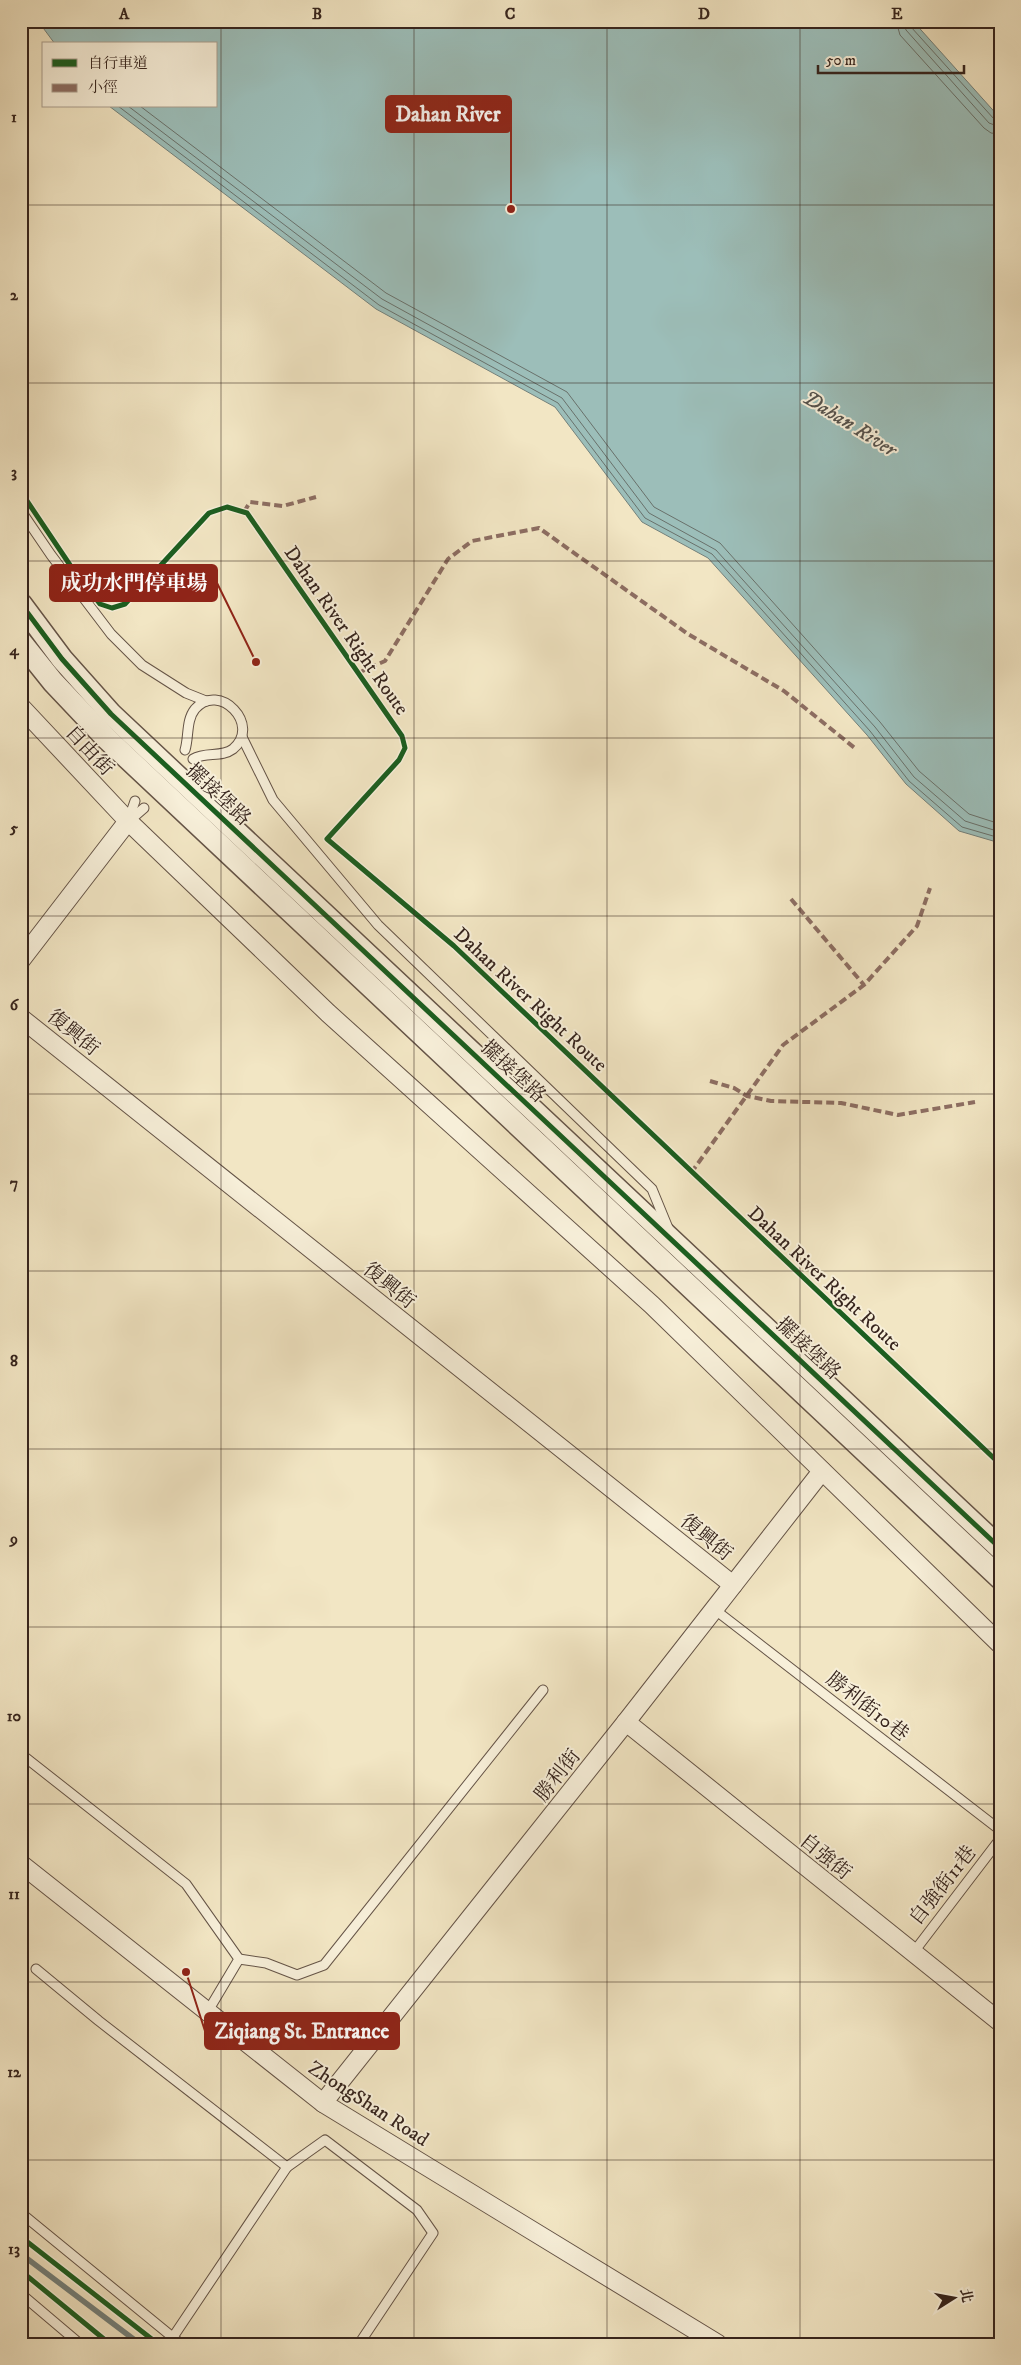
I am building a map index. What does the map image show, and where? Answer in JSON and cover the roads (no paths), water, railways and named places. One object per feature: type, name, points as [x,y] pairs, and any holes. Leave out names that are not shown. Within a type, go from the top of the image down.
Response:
[{"type":"street","name":"擺接堡路","points":[[21,604],[62,660],[111,714],[1000,1548]]},
{"type":"street","name":"擺接堡路","points":[[21,642],[53,682],[113,745],[1000,1578]]},
{"type":"street","name":"自由街","points":[[21,707],[128,821],[328,1013],[652,1305],[1000,1644]]},
{"type":"street","points":[[21,960],[128,821]]},
{"type":"street","name":"復興街","points":[[21,1018],[733,1585]]},
{"type":"street","name":"勝利街","points":[[323,2103],[626,1722],[822,1471]]},
{"type":"street","name":"自強街","points":[[626,1722],[1000,2022]]},
{"type":"street","name":"ZhongShan Road","points":[[21,1864],[323,2103],[718,2344]]},
{"type":"lane","points":[[21,511],[51,555],[111,634],[142,665],[186,693],[206,702]]},
{"type":"lane","points":[[185,750],[189,735],[189,721],[195,709],[206,702],[222,700],[235,708],[242,721],[242,737],[273,800],[378,925],[652,1188],[674,1242]]},
{"type":"lane","points":[[193,759],[201,754],[221,754],[234,748],[242,737]]},
{"type":"lane","points":[[128,821],[135,801]]},
{"type":"lane","points":[[128,821],[144,808]]},
{"type":"lane","name":"勝利街10巷","points":[[714,1609],[1000,1830]]},
{"type":"lane","points":[[21,1754],[186,1884],[239,1959],[266,1963],[297,1975],[324,1965],[543,1690]]},
{"type":"lane","name":"自強街11巷","points":[[912,1953],[1000,1839]]},
{"type":"lane","points":[[208,2012],[239,1959]]},
{"type":"lane","points":[[36,1969],[99,2021],[287,2167]]},
{"type":"lane","points":[[173,2337],[287,2167],[325,2140],[417,2210],[433,2233],[359,2344]]},
{"type":"lane","points":[[21,2213],[180,2344]]},
{"type":"lane","points":[[21,2294],[80,2344]]},
{"type":"water","points":[[38,21],[913,21],[1000,118],[1000,843],[959,831],[906,784],[867,735],[708,558],[642,522],[555,407],[376,309],[112,108],[218,108],[218,42],[54,42]]},
{"type":"waterway","points":[[21,2254],[140,2344]]},
{"type":"place","name":"Dahan River","points":[[511,209]]},
{"type":"place","name":"成功水門停車場","points":[[256,662]]},
{"type":"place","name":"Ziqiang St. Entrance","points":[[186,1972]]}]
